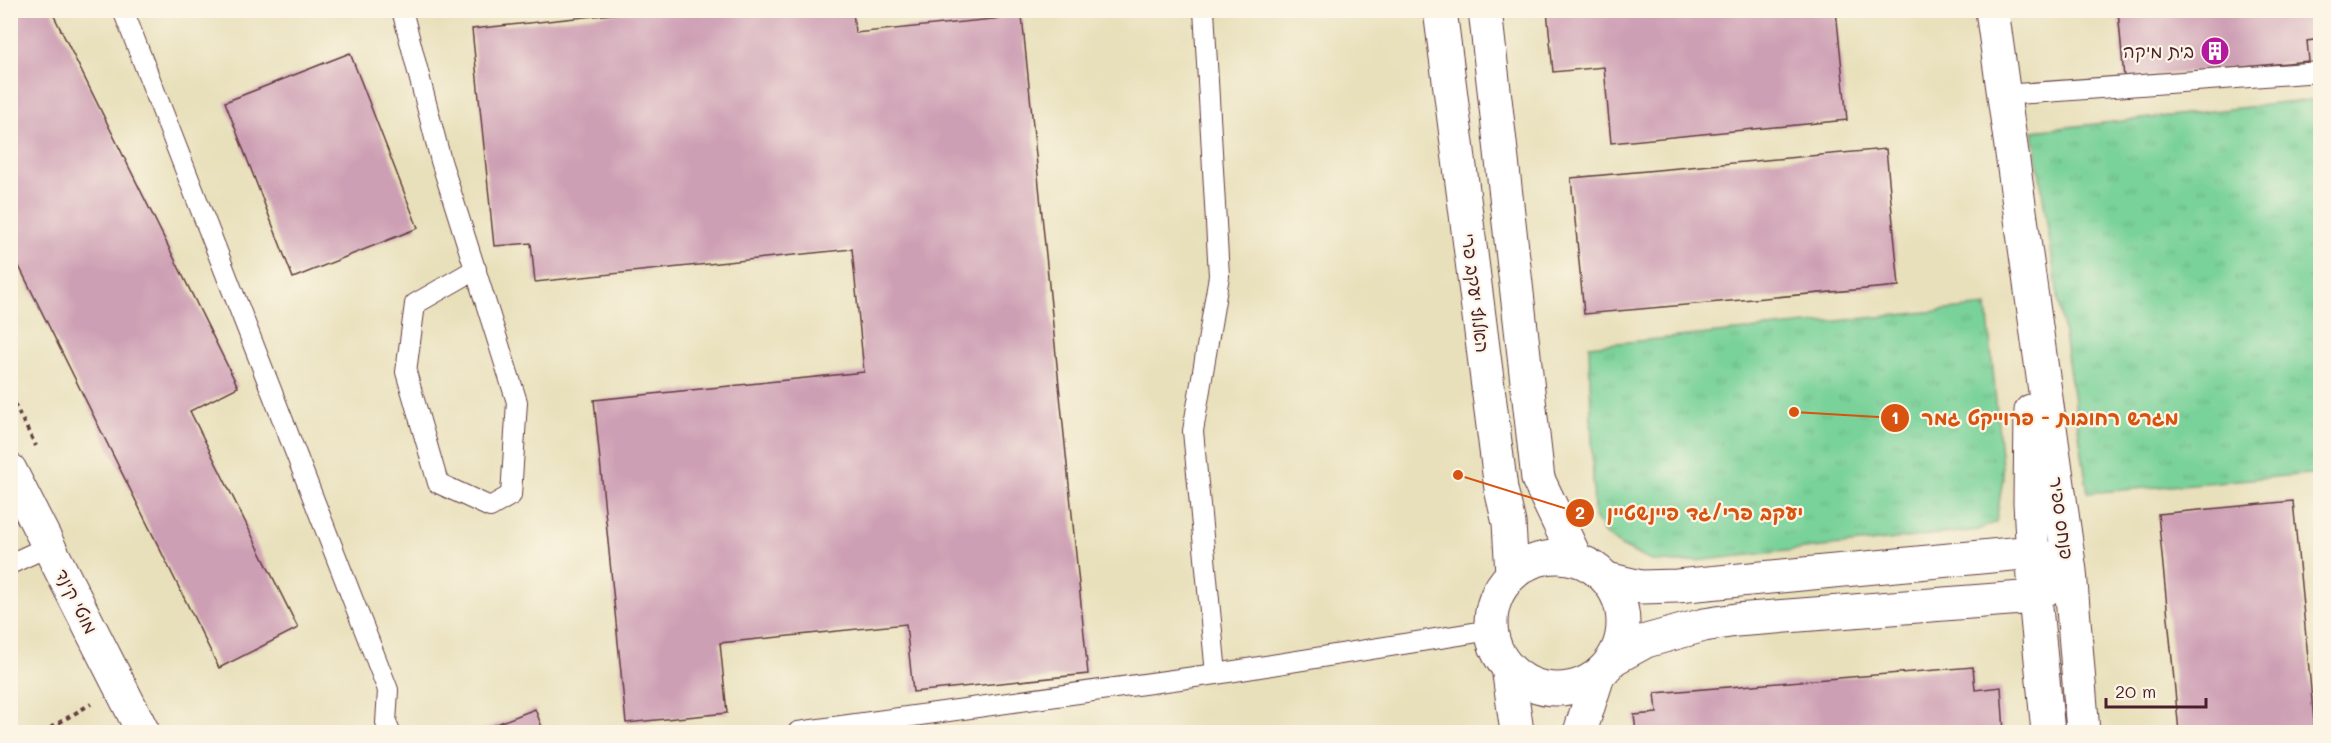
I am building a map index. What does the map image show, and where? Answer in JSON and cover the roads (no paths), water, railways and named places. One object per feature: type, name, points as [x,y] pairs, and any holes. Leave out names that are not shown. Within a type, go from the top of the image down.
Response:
[{"type":"street","name":"האלוף יעקב פרי","points":[[1440,10],[1501,489],[1509,523],[1512,574]]},
{"type":"street","points":[[1485,10],[1538,479],[1576,559]]},
{"type":"street","name":"פנחס ספיר","points":[[1992,10],[2070,571],[2084,732]]},
{"type":"street","name":"פנחס ספיר","points":[[2032,304],[2030,502],[2048,732]]},
{"type":"street","name":"מוטי קינד","points":[[10,470],[143,732]]},
{"type":"street","points":[[1580,732],[1605,668],[1622,638],[1623,616],[1617,594],[1607,579],[1593,567],[1576,559],[1560,556],[1544,558],[1512,574],[1499,591],[1492,610],[1491,630],[1497,651],[1508,667],[1525,680],[1541,687],[1562,690],[1581,685],[1605,668],[1646,641],[1673,633],[1736,620],[2036,597],[2070,571],[2033,552],[1677,586],[1641,587],[1607,579]]},
{"type":"street","points":[[1508,667],[1517,732]]},
{"type":"lane","points":[[123,10],[388,690],[386,723],[390,732]]},
{"type":"lane","points":[[402,10],[441,160],[476,269],[517,402],[511,495],[490,507],[438,483],[406,372],[416,304],[476,269]]},
{"type":"lane","points":[[1204,10],[1219,276],[1193,431],[1216,674]]},
{"type":"lane","points":[[2003,95],[2320,72]]},
{"type":"lane","points":[[10,564],[49,546]]},
{"type":"lane","points":[[798,732],[1216,674],[1491,630]]},
{"type":"place","name":"בית מיקה","points":[[2215,51]]},
{"type":"place","name":"מגרש רחובות - פרוייקט גמר","points":[[1794,412]]},
{"type":"place","name":"יעקב פרי/גד פיינשטיין","points":[[1458,475]]}]
